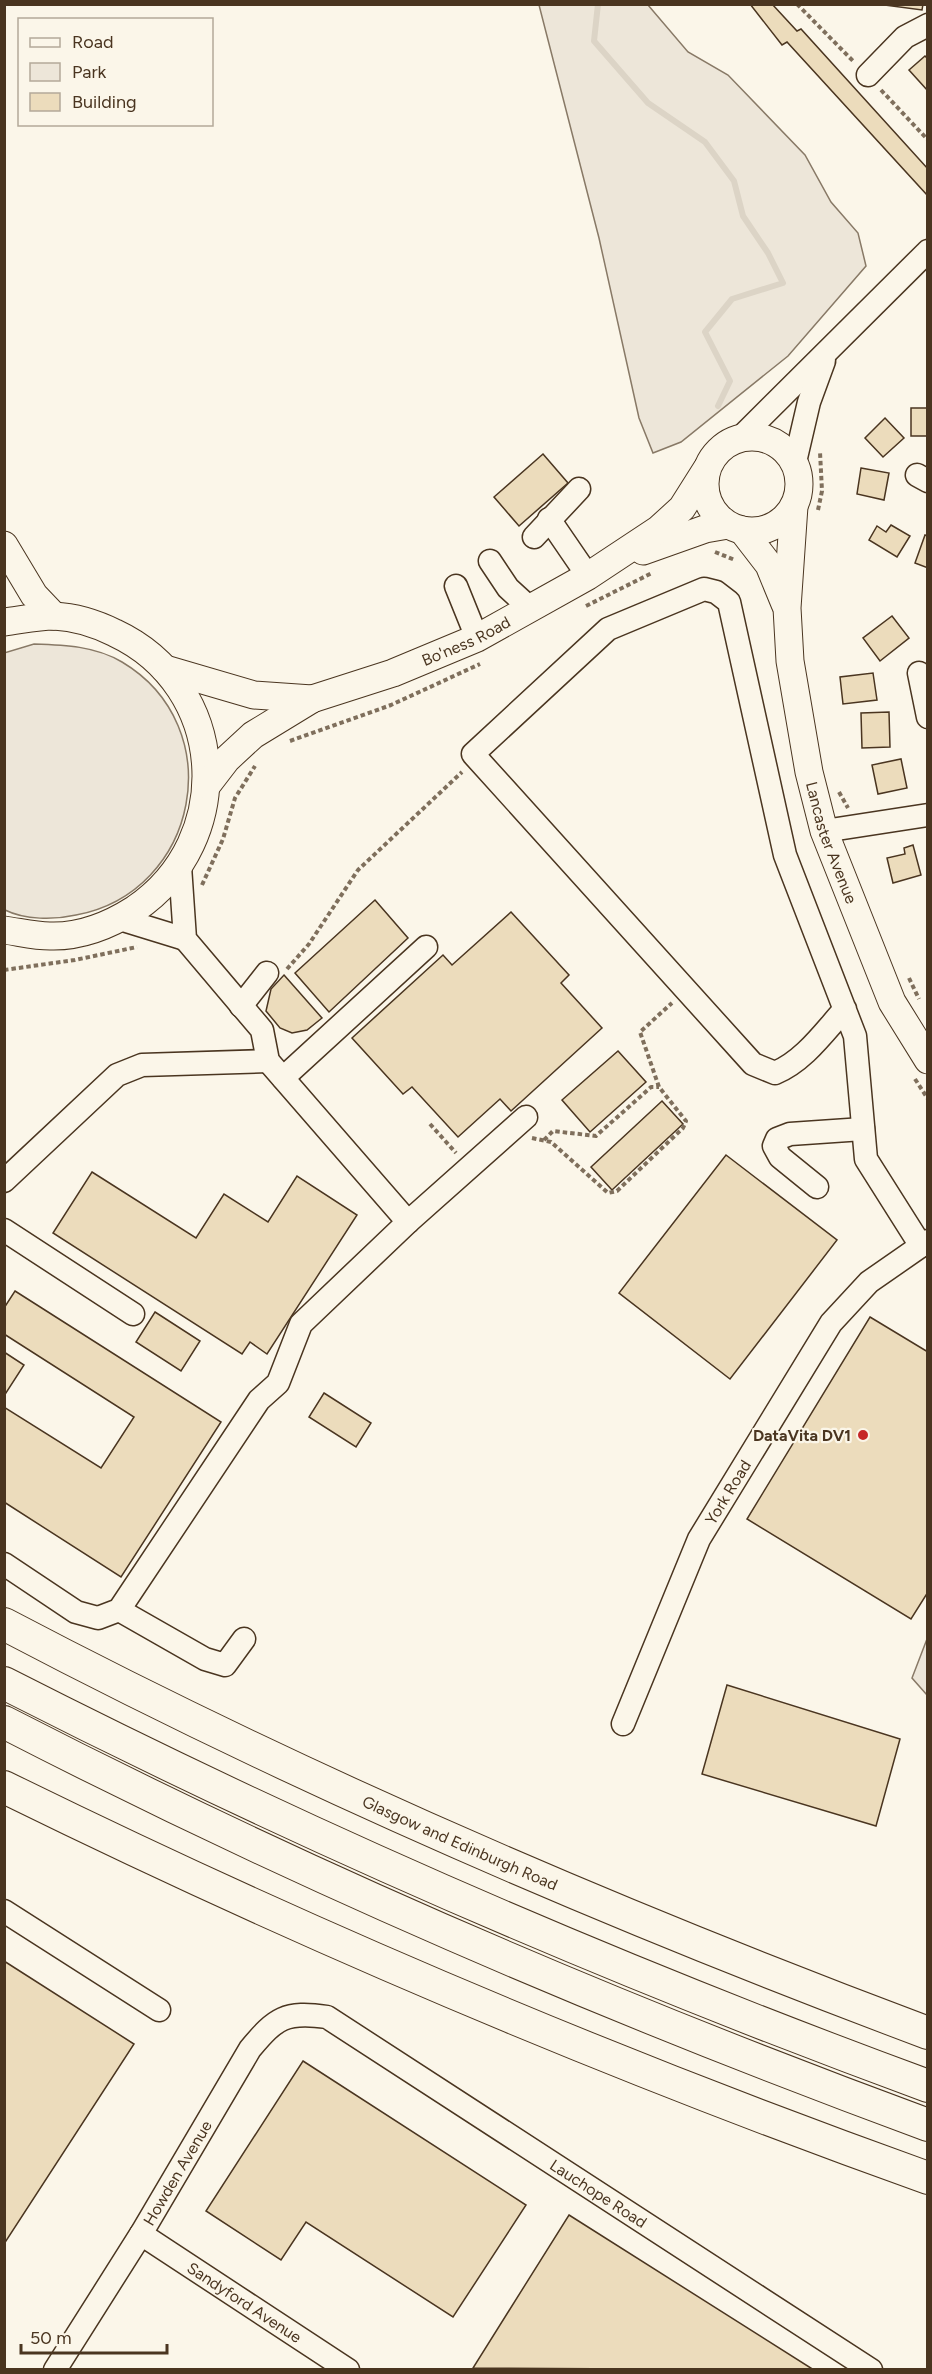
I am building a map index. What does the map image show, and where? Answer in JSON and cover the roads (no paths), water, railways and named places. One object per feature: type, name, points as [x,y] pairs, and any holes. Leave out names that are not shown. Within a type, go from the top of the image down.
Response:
[{"type":"highway","name":"Glasgow and Edinburgh Road","points":[[4,1624],[227,1734],[435,1832],[741,1961],[927,2033]]},
{"type":"highway","points":[[4,1683],[230,1794],[487,1911],[749,2019],[927,2086]]},
{"type":"highway","points":[[4,1722],[211,1823],[472,1942],[613,2002],[927,2125]]},
{"type":"highway","points":[[4,1786],[210,1886],[480,2005],[749,2113],[927,2178]]},
{"type":"main road","points":[[756,436],[772,440],[786,450],[795,462],[799,476],[799,492],[806,510],[772,527],[758,531],[735,528],[716,515],[708,501],[704,486],[706,470],[713,456],[725,444],[741,437],[756,436]]},
{"type":"main road","name":"Bo'ness Road","points":[[207,785],[227,759],[253,735],[312,699],[393,673],[483,649],[531,609],[599,570],[659,529],[682,508],[706,470]]},
{"type":"main road","name":"Lancaster Avenue","points":[[806,510],[787,608],[789,661],[809,772],[824,831],[919,1066]]},
{"type":"main road","name":"Bo'ness Road","points":[[599,570],[697,531],[735,528]]},
{"type":"main road","name":"Lancaster Avenue","points":[[735,528],[769,565],[787,608]]},
{"type":"main road","points":[[4,545],[34,595],[54,616]]},
{"type":"main road","points":[[4,622],[54,616],[95,624],[133,642],[165,669],[190,703],[204,743],[207,785],[199,828],[180,866],[153,896],[120,919],[86,932],[50,936],[4,950]]},
{"type":"main road","name":"Bo'ness Road","points":[[165,669],[254,695],[312,699]]},
{"type":"main road","points":[[4,930],[50,936]]},
{"type":"street","points":[[868,75],[905,37],[927,25]]},
{"type":"street","points":[[741,437],[927,251]]},
{"type":"street","points":[[795,462],[809,402],[827,353]]},
{"type":"street","points":[[579,489],[542,528],[599,570]]},
{"type":"street","points":[[490,561],[508,588],[531,609]]},
{"type":"street","points":[[456,586],[483,649]]},
{"type":"street","points":[[845,1009],[801,1057],[776,1073],[753,1064],[473,754],[608,628],[704,589],[716,592],[729,602],[785,855],[845,1009],[855,1036],[866,1159],[924,1243]]},
{"type":"street","points":[[919,673],[927,717]]},
{"type":"street","points":[[824,831],[927,815]]},
{"type":"street","points":[[180,866],[185,939]]},
{"type":"street","points":[[120,919],[185,939],[262,1030],[268,1061],[408,1222]]},
{"type":"street","points":[[283,1078],[426,946]]},
{"type":"street","points":[[241,1006],[273,974]]},
{"type":"street","points":[[4,1181],[117,1076],[142,1065],[268,1061]]},
{"type":"street","points":[[4,1564],[76,1612],[98,1618],[119,1610],[259,1400],[278,1383],[301,1324],[408,1222],[526,1127]]},
{"type":"street","points":[[818,1187],[780,1157],[774,1146],[777,1139],[790,1134],[863,1129]]},
{"type":"street","points":[[4,1230],[133,1314]]},
{"type":"street","name":"York Road","points":[[623,1724],[699,1539],[831,1323],[869,1282],[924,1243]]},
{"type":"street","points":[[119,1610],[205,1659],[225,1665],[244,1640]]},
{"type":"street","points":[[4,1911],[159,2010]]},
{"type":"street","name":"Howden Avenue","points":[[55,2370],[141,2234],[250,2049],[272,2024],[300,2013],[327,2017]]},
{"type":"street","name":"Lauchope Road","points":[[327,2017],[872,2370]]},
{"type":"street","name":"Sandyford Avenue","points":[[141,2234],[348,2370]]},
{"type":"waterway","points":[[598,4],[594,41],[648,103],[705,142],[734,181],[743,216],[768,253],[783,283],[732,299],[705,332],[730,381],[718,406]]},
{"type":"place","name":"DataVita DV1","points":[[863,1435]]}]
